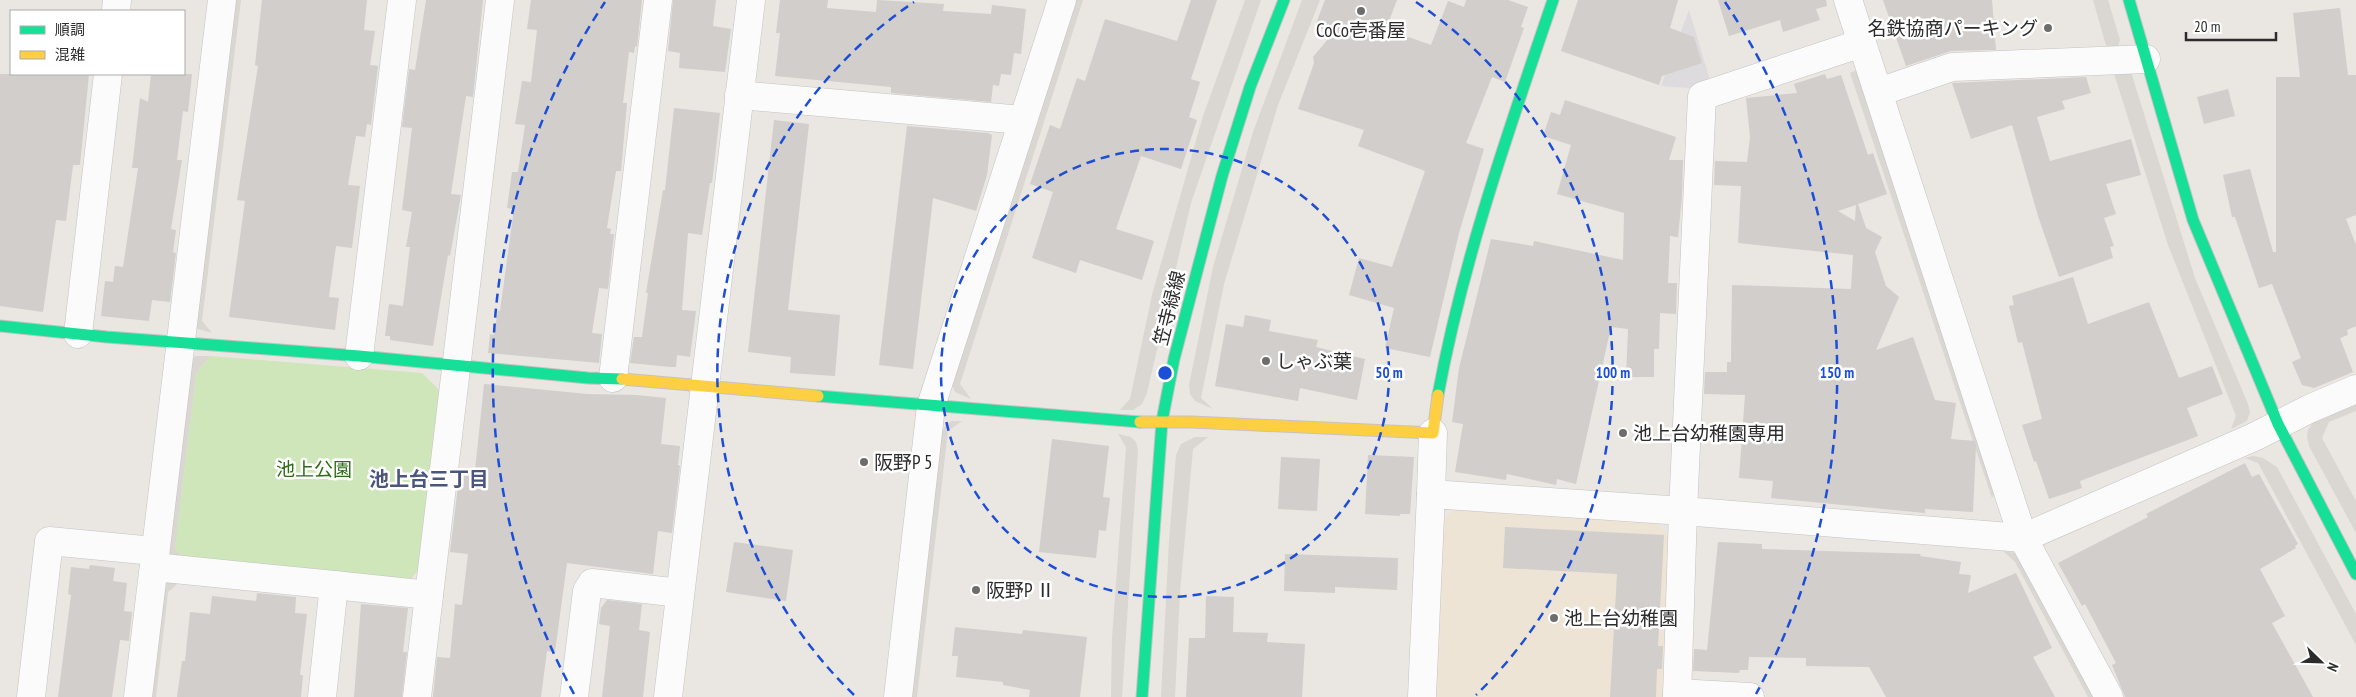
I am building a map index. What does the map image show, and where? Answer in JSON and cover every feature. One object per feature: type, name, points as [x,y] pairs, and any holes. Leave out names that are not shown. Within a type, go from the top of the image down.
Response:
[{"type":"street","points":[[138,697],[222,0]]},
{"type":"street","points":[[359,356],[402,0]]},
{"type":"street","points":[[416,697],[500,0]]},
{"type":"street","points":[[614,378],[658,0]]},
{"type":"street","points":[[668,697],[751,0]]},
{"type":"street","points":[[898,697],[931,406],[1062,0]]},
{"type":"street","name":"笠寺緑線","points":[[1142,697],[1162,422],[1182,322],[1222,176],[1250,88],[1284,0]]},
{"type":"street","points":[[1422,697],[1433,433],[1436,406],[1456,307],[1487,192],[1553,0]]},
{"type":"street","points":[[1848,0],[2024,538],[2109,697]]},
{"type":"street","points":[[2129,0],[2193,220],[2278,424],[2356,574]]},
{"type":"street","points":[[1750,697],[1677,695],[1683,511],[1702,96],[1862,42]]},
{"type":"street","points":[[1879,92],[1952,67],[2146,59]]},
{"type":"street","points":[[78,334],[108,75]]},
{"type":"street","points":[[739,95],[1022,120]]},
{"type":"street","points":[[0,326],[359,356],[455,367],[636,379],[704,387],[1126,422],[1433,433]]},
{"type":"street","points":[[1431,494],[1683,511],[2024,538],[2254,437],[2278,424],[2356,389]]},
{"type":"street","points":[[31,697],[50,540],[154,559],[334,585],[429,595]]},
{"type":"street","points":[[574,697],[587,592],[592,583],[680,593]]},
{"type":"street","points":[[322,697],[334,585]]},
{"type":"shaded area","points":[[232,0],[241,0],[202,321],[212,333],[194,326]]},
{"type":"shaded area","points":[[1074,0],[1083,0],[960,384],[971,399],[955,392],[951,381]]},
{"type":"shaded area","points":[[1245,0],[1261,0],[1191,203],[1147,393],[1142,404],[1133,410],[1120,410],[1130,399],[1152,295],[1203,116]]},
{"type":"shaded area","points":[[1302,0],[1320,0],[1278,105],[1224,284],[1201,398],[1213,409],[1195,401],[1190,394],[1189,385],[1213,267],[1253,132]]},
{"type":"shaded area","points":[[2093,0],[2108,0],[2120,40],[2117,49],[2109,56]]},
{"type":"shaded area","points":[[1689,10],[1710,80],[1689,88],[1661,86]]},
{"type":"shaded area","points":[[2111,64],[2131,72],[2195,278],[2248,404],[2250,412],[2247,421],[2231,429],[2236,416],[2168,245]]},
{"type":"shaded area","points":[[1857,70],[1995,493],[1992,498],[1850,73]]},
{"type":"shaded area","points":[[195,356],[210,356],[196,373],[175,549],[186,561],[169,557],[166,545],[189,362]]},
{"type":"shaded area","points":[[2356,402],[2356,411],[2329,422],[2322,438],[2356,501],[2356,533],[2309,446],[2307,437],[2308,430],[2314,421]]},
{"type":"shaded area","points":[[952,421],[962,421],[948,431],[917,697],[909,697],[941,433],[946,424]]},
{"type":"shaded area","points":[[1118,434],[1131,437],[1136,442],[1138,450],[1122,697],[1111,697],[1112,638],[1126,447]]},
{"type":"shaded area","points":[[1195,437],[1208,437],[1193,449],[1180,592],[1175,697],[1161,697],[1169,541],[1176,455],[1181,444]]},
{"type":"shaded area","points":[[2253,456],[2263,458],[2277,467],[2356,614],[2356,645],[2258,463],[2245,458]]},
{"type":"shaded area","name":"池上台幼稚園","points":[[1454,510],[1657,523],[1671,539],[1665,697],[1436,697],[1443,520]]},
{"type":"shaded area","points":[[2003,551],[2016,553],[2099,697],[2088,697],[2015,562]]},
{"type":"shaded area","points":[[182,580],[168,592],[156,697],[146,697],[165,581]]},
{"type":"green space","name":"池上公園","points":[[210,356],[422,373],[439,390],[418,570],[406,585],[186,561],[175,549],[196,373]]},
{"type":"building","points":[[262,0],[367,0],[364,30],[375,31],[370,65],[378,66],[371,125],[367,124],[365,137],[356,136],[348,185],[360,186],[352,248],[336,246],[329,297],[339,298],[335,330],[229,317],[245,201],[237,200],[258,66],[255,65]]},
{"type":"building","points":[[426,0],[483,0],[473,97],[466,96],[451,194],[461,195],[450,256],[448,255],[433,346],[390,340],[390,336],[385,336],[389,304],[403,306],[410,247],[406,247],[412,212],[402,210],[412,128],[402,127],[409,69],[415,70]]},
{"type":"building","points":[[531,0],[642,0],[637,47],[635,46],[634,53],[629,52],[623,103],[627,103],[621,171],[616,171],[607,228],[611,229],[610,234],[614,234],[608,289],[599,288],[592,333],[602,334],[599,363],[488,353],[490,334],[494,335],[498,310],[500,311],[514,209],[507,208],[512,172],[518,172],[525,125],[515,124],[522,81],[531,82],[537,30],[527,29]]},
{"type":"building","points":[[673,0],[716,0],[713,26],[731,29],[725,72],[679,68],[680,53],[668,51]]},
{"type":"building","points":[[780,0],[828,0],[827,8],[876,12],[877,0],[944,4],[943,11],[991,14],[992,5],[1026,9],[1021,54],[1014,53],[1011,75],[1001,74],[999,86],[993,85],[991,102],[891,93],[891,87],[775,76],[780,33],[776,33]]},
{"type":"building","points":[[1191,0],[1217,0],[1191,79],[1200,82],[1189,117],[1197,120],[1181,169],[1141,156],[1116,229],[1154,241],[1142,280],[1080,260],[1076,273],[1032,258],[1053,192],[1030,184],[1050,125],[1060,129],[1077,78],[1085,81],[1105,19],[1177,41]]},
{"type":"building","points":[[1325,0],[1397,0],[1386,29],[1431,45],[1448,1],[1464,7],[1466,0],[1508,0],[1528,7],[1521,27],[1524,28],[1505,82],[1492,77],[1466,143],[1484,149],[1459,233],[1430,357],[1385,348],[1394,308],[1349,295],[1359,258],[1392,267],[1425,171],[1358,146],[1364,130],[1298,109],[1314,63],[1313,57],[1333,33],[1315,26]]},
{"type":"building","points":[[1578,0],[1678,0],[1670,28],[1694,37],[1702,63],[1662,76],[1659,85],[1561,51]]},
{"type":"building","points":[[1718,0],[1826,0],[1827,6],[1816,9],[1820,20],[1783,32],[1780,20],[1729,36]]},
{"type":"building","points":[[1883,0],[1992,0],[1996,50],[1951,51],[1906,66]]},
{"type":"building","points":[[2340,8],[2348,75],[2356,75],[2356,215],[2346,219],[2356,245],[2356,326],[2347,330],[2348,335],[2340,338],[2353,372],[2314,388],[2302,385],[2292,362],[2301,358],[2272,284],[2259,288],[2235,217],[2232,217],[2223,175],[2250,169],[2273,252],[2276,252],[2276,77],[2300,77],[2293,13]]},
{"type":"building","points":[[0,74],[89,75],[80,165],[73,165],[66,221],[56,220],[43,312],[0,306]]},
{"type":"building","points":[[192,74],[188,112],[183,111],[177,160],[182,160],[171,229],[176,230],[173,252],[176,253],[170,302],[152,300],[149,321],[101,316],[105,281],[113,282],[115,266],[123,267],[138,168],[132,168],[140,98],[148,102],[151,75]]},
{"type":"building","points":[[1825,74],[1827,79],[1841,75],[1868,155],[1873,153],[1887,194],[1858,204],[1866,228],[1882,237],[1875,252],[1886,286],[1899,297],[1876,350],[1913,337],[1935,400],[1956,403],[1951,439],[1975,441],[1976,445],[1973,512],[1925,509],[1925,513],[1771,498],[1773,481],[1739,478],[1745,395],[1704,394],[1705,372],[1727,372],[1727,362],[1731,362],[1732,285],[1851,289],[1853,255],[1738,243],[1741,186],[1714,185],[1715,161],[1747,162],[1750,137],[1746,98],[1797,93],[1794,84]],"holes":[[[1856,205],[1855,221],[1838,211]]]},
{"type":"building","points":[[2086,77],[2091,93],[2062,101],[2065,109],[2037,117],[2050,161],[2131,139],[2141,175],[2106,184],[2116,214],[2104,218],[2114,246],[2110,247],[2113,258],[2059,277],[2038,216],[2012,125],[1971,139],[1952,83]]},
{"type":"building","points":[[2228,89],[2235,116],[2204,124],[2197,97]]},
{"type":"building","points":[[1565,100],[1676,137],[1669,160],[1683,160],[1682,196],[1678,237],[1670,236],[1668,283],[1677,283],[1676,314],[1660,313],[1659,349],[1654,349],[1654,377],[1626,377],[1628,329],[1611,327],[1576,484],[1557,479],[1556,485],[1507,474],[1506,480],[1455,472],[1463,424],[1452,422],[1459,368],[1491,239],[1533,246],[1534,241],[1623,260],[1624,213],[1557,194],[1571,145],[1543,136],[1551,112],[1560,115]]},
{"type":"building","points":[[674,108],[720,113],[712,183],[710,183],[702,235],[688,233],[682,310],[696,311],[690,357],[677,355],[676,367],[670,367],[630,363],[634,337],[642,337],[648,293],[646,293],[663,190],[665,190]]},
{"type":"building","points":[[774,120],[809,124],[788,310],[840,315],[835,376],[790,373],[791,357],[748,352]]},
{"type":"building","points":[[907,126],[988,133],[992,135],[987,175],[976,211],[933,198],[913,369],[879,365]]},
{"type":"building","points":[[2073,277],[2088,324],[2149,302],[2179,378],[2212,366],[2223,394],[2187,408],[2198,436],[2080,481],[2082,488],[2049,499],[2022,425],[2042,419],[2022,342],[2018,343],[2009,306],[2014,305],[2012,296]]},
{"type":"building","points":[[1245,315],[1271,320],[1269,331],[1318,340],[1316,347],[1365,359],[1357,400],[1300,388],[1298,401],[1215,386],[1226,324],[1243,327]]},
{"type":"building","points":[[484,384],[587,394],[666,398],[661,444],[680,446],[678,465],[680,466],[672,533],[658,531],[653,574],[567,563],[555,652],[547,651],[541,697],[433,697],[437,657],[450,658],[455,604],[462,605],[468,554],[450,552],[460,469],[475,471]]},
{"type":"building","points":[[1052,439],[1109,446],[1103,497],[1110,498],[1106,531],[1099,530],[1096,558],[1039,552]]},
{"type":"building","points":[[1368,455],[1414,457],[1410,514],[1400,514],[1400,516],[1365,514]]},
{"type":"building","points":[[1281,457],[1320,459],[1317,511],[1278,509]]},
{"type":"building","points":[[2245,463],[2252,477],[2259,474],[2298,544],[2295,546],[2296,548],[2260,569],[2285,616],[2272,623],[2313,697],[2125,697],[2112,665],[2116,663],[2085,604],[2082,606],[2058,563],[2148,517],[2146,514]]},
{"type":"building","points":[[1505,527],[1664,535],[1658,646],[1663,646],[1662,669],[1657,669],[1656,697],[1610,697],[1617,574],[1503,568]]},
{"type":"building","points":[[734,542],[793,550],[786,601],[726,592]]},
{"type":"building","points":[[1718,542],[1762,544],[1762,549],[1921,554],[1920,556],[1961,562],[1959,574],[1971,575],[1968,593],[2016,573],[2052,648],[2033,657],[2055,697],[1886,697],[1869,667],[1806,666],[1806,658],[1749,657],[1748,670],[1740,670],[1739,673],[1693,671],[1694,649],[1707,650]]},
{"type":"building","points":[[1285,554],[1398,558],[1397,590],[1335,587],[1335,593],[1284,591]]},
{"type":"building","points":[[90,565],[115,568],[113,581],[127,583],[124,611],[132,612],[129,641],[120,640],[112,697],[58,697],[71,595],[68,594],[71,567],[89,569]]},
{"type":"building","points":[[257,593],[296,597],[295,613],[307,614],[300,675],[303,675],[301,697],[177,697],[182,661],[185,661],[190,612],[210,614],[212,596],[256,601]]},
{"type":"building","points":[[1206,596],[1234,597],[1233,632],[1268,633],[1267,642],[1305,644],[1302,697],[1186,697],[1189,638],[1205,638]]},
{"type":"building","points":[[607,600],[642,604],[639,630],[650,632],[643,697],[602,697],[610,626],[599,624],[601,608]]},
{"type":"building","points":[[361,604],[408,608],[403,652],[407,652],[402,697],[354,697]]},
{"type":"building","points":[[955,627],[1022,634],[1023,630],[1087,637],[1080,697],[1029,697],[1030,690],[1003,685],[1003,682],[956,677],[958,656],[952,656]]},
{"type":"traffic: fast","points":[[1142,697],[1162,421],[1174,359],[1222,176],[1250,87],[1284,0]]},
{"type":"traffic: fast","points":[[1438,395],[1460,294],[1488,195],[1553,0]]},
{"type":"traffic: fast","points":[[2129,0],[2193,220],[2278,424],[2356,574]]},
{"type":"traffic: fast","points":[[0,326],[107,337],[359,356],[588,378],[622,379]]},
{"type":"traffic: fast","points":[[818,396],[1140,422]]},
{"type":"traffic: slow","points":[[622,379],[818,396]]},
{"type":"traffic: slow","points":[[1140,422],[1192,422],[1433,433],[1438,395]]},
{"type":"place","name":"CoCo壱番屋","points":[[1361,11]]},
{"type":"place","name":"名鉄協商パーキング","points":[[2048,28]]},
{"type":"place","name":"しゃぶ葉","points":[[1266,361]]},
{"type":"place","name":"池上台幼稚園専用","points":[[1623,433]]},
{"type":"place","name":"阪野P 5","points":[[864,462]]},
{"type":"place","name":"阪野P Ⅱ","points":[[976,590]]},
{"type":"place","name":"池上台幼稚園","points":[[1554,618]]},
{"type":"district","name":"池上台三丁目","points":[[429,479]]}]
